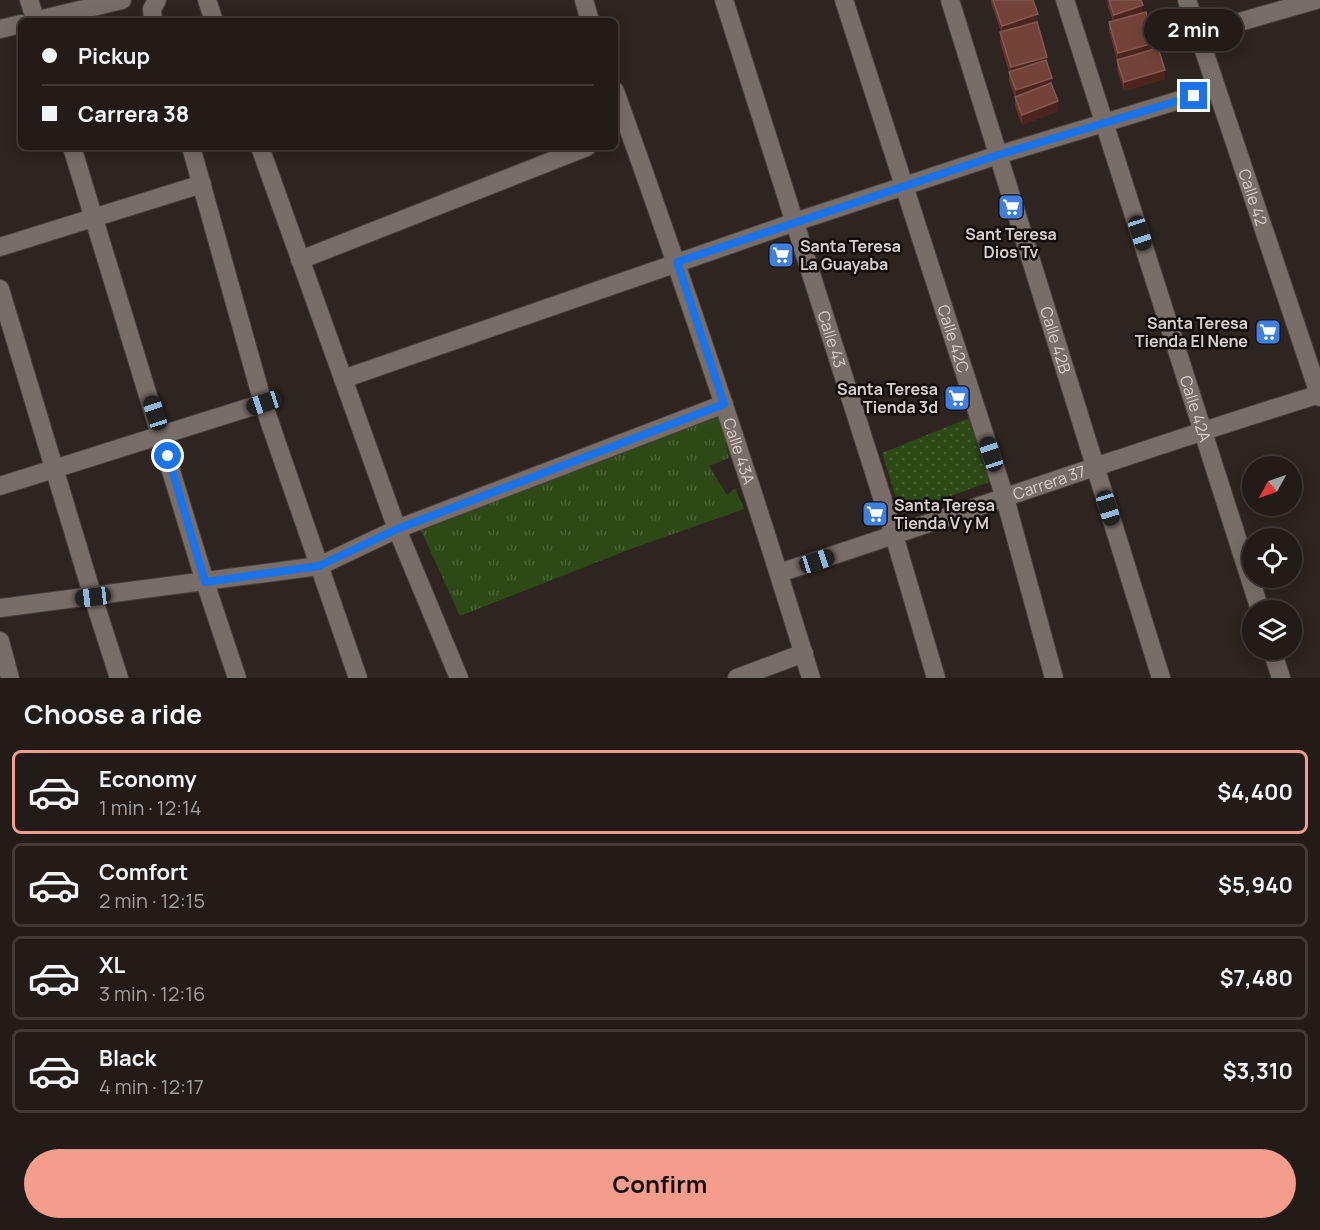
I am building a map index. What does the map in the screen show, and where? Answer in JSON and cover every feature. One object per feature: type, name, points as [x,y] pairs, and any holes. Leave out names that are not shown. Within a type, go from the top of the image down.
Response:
[{"type":"street","points":[[29,0],[34,18]]},
{"type":"street","points":[[47,18],[122,0]]},
{"type":"street","points":[[153,18],[152,9],[157,0]]},
{"type":"street","points":[[207,0],[213,18]]},
{"type":"street","points":[[584,0],[589,18]]},
{"type":"street","name":"Calle 43","points":[[724,0],[894,535],[936,678]]},
{"type":"street","name":"Calle 42C","points":[[844,0],[1005,498],[1054,678]]},
{"type":"street","name":"Calle 42B","points":[[950,0],[1161,678]]},
{"type":"street","name":"Calle 42A","points":[[1065,0],[1257,600]]},
{"type":"street","name":"Calle 42","points":[[1187,0],[1320,395]]},
{"type":"street","points":[[1198,34],[1316,0]]},
{"type":"street","points":[[0,29],[18,25]]},
{"type":"street","points":[[343,379],[795,222],[998,155],[1216,89]]},
{"type":"street","name":"Calle 43A","points":[[618,109],[622,133],[677,262],[811,678]]},
{"type":"street","points":[[73,150],[162,435],[205,582],[237,678]]},
{"type":"street","points":[[192,150],[264,403],[358,678]]},
{"type":"street","points":[[261,150],[397,529],[459,678]]},
{"type":"street","points":[[300,260],[579,150]]},
{"type":"street","points":[[0,247],[202,184]]},
{"type":"street","points":[[0,289],[119,678]]},
{"type":"street","name":"Carrera 37","points":[[779,573],[1095,466],[1320,395]]},
{"type":"street","points":[[0,486],[264,403]]},
{"type":"street","points":[[0,608],[319,566],[397,529],[724,404]]},
{"type":"street","points":[[0,641],[10,678]]},
{"type":"street","points":[[737,678],[804,653]]},
{"type":"street","points":[[1275,660],[1281,678]]},
{"type":"green space","points":[[719,412],[729,458],[709,466],[727,495],[735,488],[744,509],[628,550],[460,616],[420,528]]},
{"type":"green space","points":[[974,416],[992,481],[901,514],[882,453]]},
{"type":"building","points":[[993,0],[1033,0],[1038,14],[1002,26]]},
{"type":"building","points":[[1109,0],[1141,0],[1143,5],[1114,15]]},
{"type":"building","points":[[1146,12],[1154,43],[1118,53],[1109,22]]},
{"type":"building","points":[[1037,22],[1047,57],[1011,67],[1000,32]]},
{"type":"building","points":[[1158,48],[1165,70],[1124,82],[1117,60]]},
{"type":"building","points":[[1046,60],[1052,78],[1016,90],[1009,72]]},
{"type":"building","points":[[1051,83],[1058,101],[1022,115],[1015,97]]},
{"type":"place","name":"Sant Teresa Dios Tv","points":[[1011,207]]},
{"type":"place","name":"Santa Teresa La Guayaba","points":[[781,255]]},
{"type":"place","name":"Santa Teresa Tienda El Nene","points":[[1268,332]]},
{"type":"place","name":"Santa Teresa Tienda 3d","points":[[957,398]]},
{"type":"place","name":"Santa Teresa Tienda V y M","points":[[875,514]]},
{"type":"route","points":[[168,456],[205,582],[319,566],[397,529],[724,404],[677,262],[998,155],[1194,96]]}]
